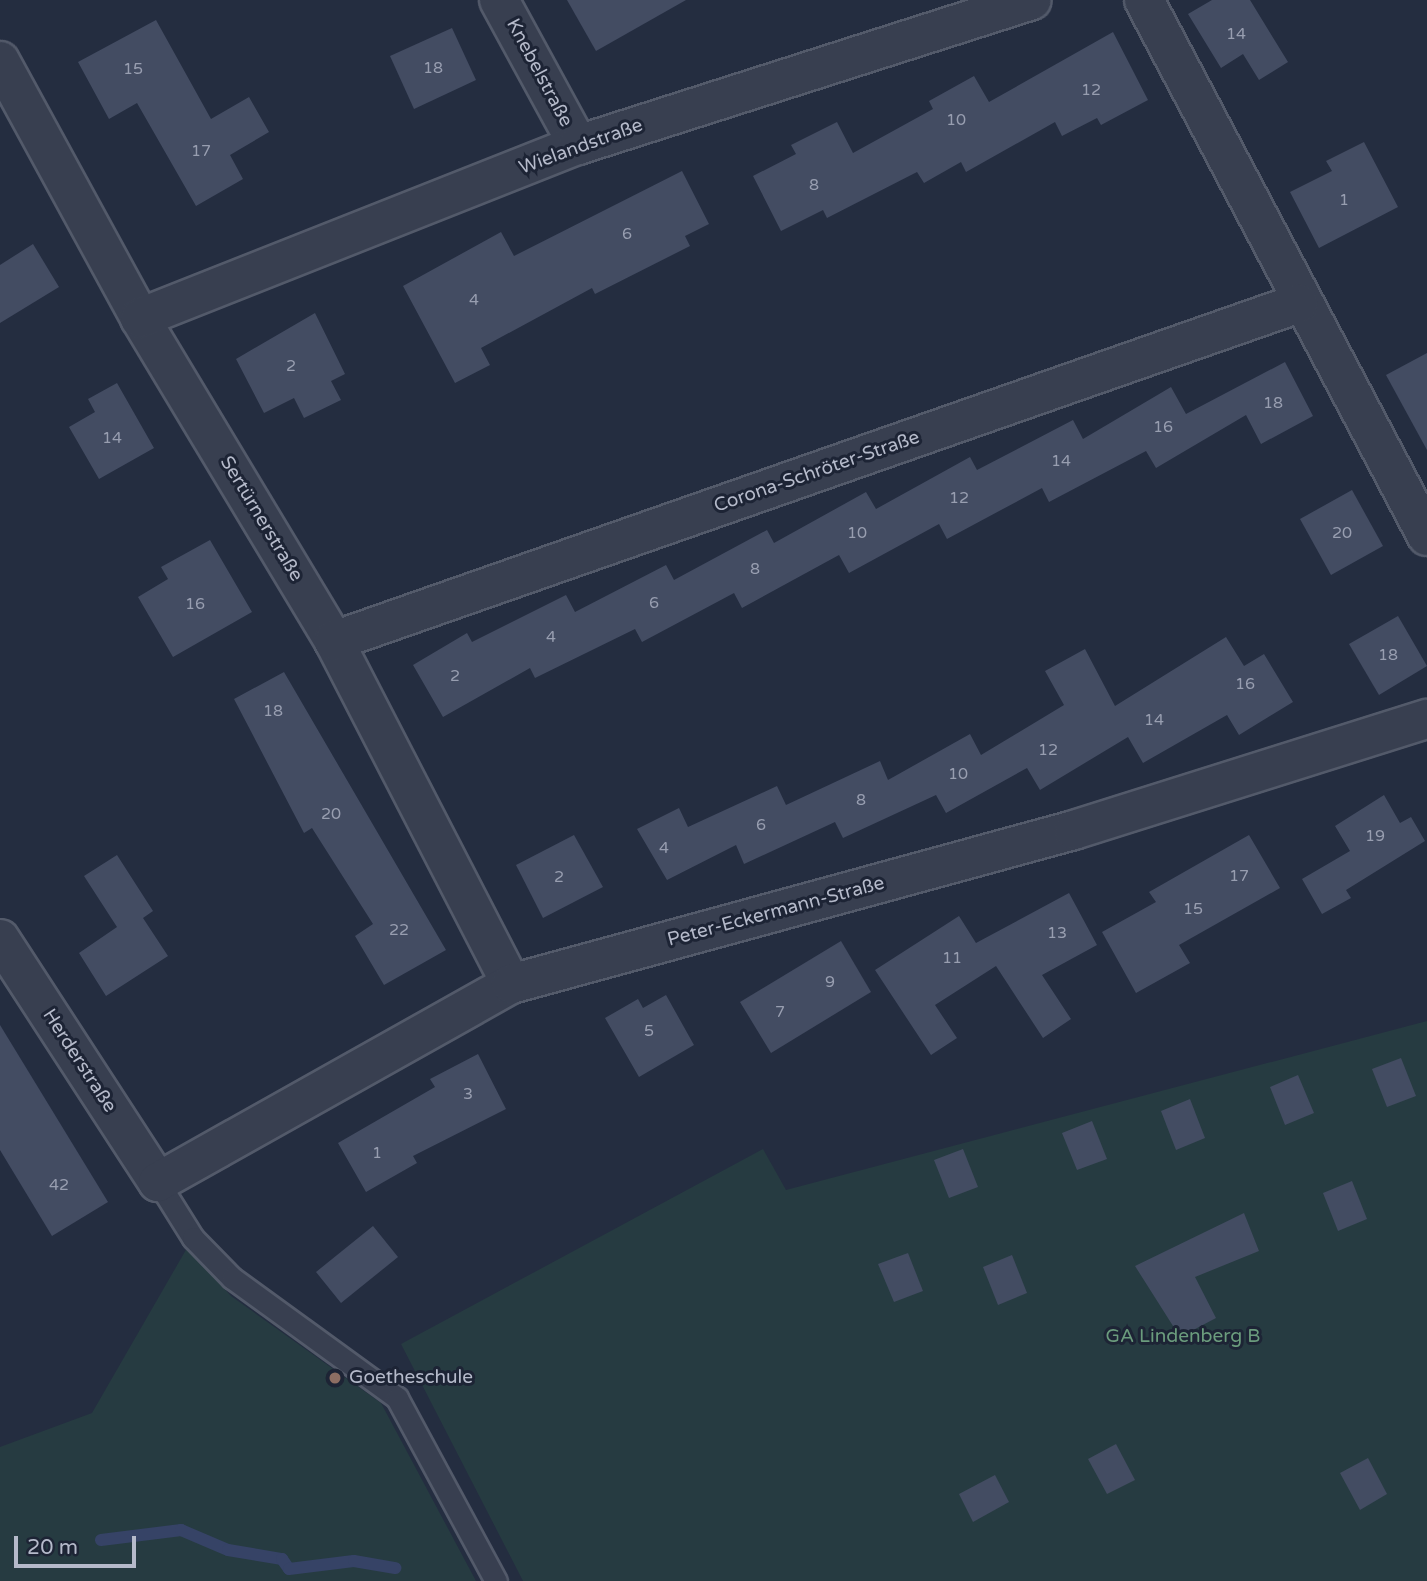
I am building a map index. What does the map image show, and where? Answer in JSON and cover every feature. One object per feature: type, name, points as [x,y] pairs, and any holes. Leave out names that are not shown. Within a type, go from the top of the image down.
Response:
[{"type":"street","name":"Knebelstraße","points":[[499,0],[578,145]]},
{"type":"street","name":"Wielandstraße","points":[[140,318],[578,145],[1031,0]]},
{"type":"street","points":[[1144,0],[1299,303],[1427,536]]},
{"type":"street","name":"Sertürnerstraße","points":[[0,61],[140,318],[334,641],[511,984]]},
{"type":"street","name":"Corona-Schröter-Straße","points":[[334,641],[1299,303]]},
{"type":"street","name":"Peter-Eckermann-Straße","points":[[158,1182],[511,984],[1074,830],[1427,719]]},
{"type":"street","name":"Herderstraße","points":[[0,939],[158,1182]]},
{"type":"lane","points":[[158,1182],[193,1238],[232,1278],[397,1398],[496,1581]]},
{"type":"green space","name":"GA Lindenberg B","points":[[1427,1021],[1427,1581],[523,1581],[401,1344],[763,1149],[786,1190]]},
{"type":"green space","name":"Goetheschule","points":[[187,1248],[231,1296],[381,1403],[476,1581],[0,1581],[0,1447],[92,1413]]},
{"type":"building","points":[[567,0],[686,0],[596,51]]},
{"type":"building","points":[[1212,0],[1250,0],[1288,62],[1259,80],[1243,54],[1221,68],[1188,14]]},
{"type":"building","points":[[156,20],[211,119],[249,97],[269,132],[230,155],[243,179],[196,206],[137,103],[109,119],[78,62]]},
{"type":"building","points":[[452,28],[476,80],[414,109],[390,56]]},
{"type":"building","points":[[1113,32],[1148,100],[1101,125],[1097,118],[1062,136],[1055,122],[966,172],[961,162],[924,183],[917,172],[827,218],[823,210],[781,231],[753,176],[796,154],[791,145],[837,122],[853,153],[933,109],[929,101],[974,76],[989,102]]},
{"type":"building","points":[[1364,142],[1398,207],[1319,248],[1290,192],[1332,171],[1326,161]]},
{"type":"building","points":[[682,171],[709,224],[685,236],[690,246],[595,294],[592,288],[481,348],[490,365],[455,383],[403,286],[501,232],[514,256]]},
{"type":"building","points":[[33,244],[59,287],[0,323],[0,265]]},
{"type":"building","points":[[315,313],[345,374],[331,381],[341,400],[304,418],[294,398],[264,413],[236,359]]},
{"type":"building","points":[[1427,353],[1427,450],[1386,375]]},
{"type":"building","points":[[1285,362],[1313,416],[1261,444],[1246,415],[1156,468],[1146,451],[1049,502],[1042,488],[947,539],[939,524],[849,573],[839,555],[742,608],[734,593],[642,642],[635,629],[535,678],[530,668],[443,717],[413,665],[467,633],[472,642],[566,595],[575,612],[666,565],[674,580],[767,530],[774,543],[866,492],[876,509],[970,457],[977,470],[1073,420],[1083,439],[1171,387],[1186,414]]},
{"type":"building","points":[[117,383],[154,448],[99,479],[69,427],[95,412],[88,399]]},
{"type":"building","points":[[1352,490],[1383,546],[1331,575],[1300,519]]},
{"type":"building","points":[[210,540],[252,612],[173,657],[138,597],[168,579],[161,567]]},
{"type":"building","points":[[1398,616],[1427,666],[1379,695],[1349,644]]},
{"type":"building","points":[[1226,637],[1244,666],[1264,654],[1293,702],[1239,735],[1227,715],[1143,763],[1128,737],[1040,790],[1027,768],[946,813],[936,795],[843,838],[835,822],[744,864],[736,845],[667,880],[637,829],[679,808],[688,827],[777,786],[786,805],[880,761],[888,780],[970,734],[981,755],[1064,705],[1045,671],[1085,649],[1115,706]]},
{"type":"building","points":[[284,672],[446,950],[384,985],[355,936],[373,924],[312,828],[304,833],[234,699]]},
{"type":"building","points":[[1384,795],[1400,823],[1411,817],[1425,841],[1346,890],[1351,898],[1322,914],[1302,879],[1350,851],[1335,826]]},
{"type":"building","points":[[574,835],[603,887],[543,918],[516,865]]},
{"type":"building","points":[[1249,835],[1280,888],[1179,945],[1190,963],[1136,993],[1102,932],[1156,902],[1149,892]]},
{"type":"building","points":[[117,855],[153,911],[143,918],[168,956],[106,996],[79,953],[117,927],[84,876]]},
{"type":"building","points":[[1069,893],[1097,945],[1042,975],[1071,1019],[1043,1038],[996,966],[935,1005],[957,1038],[931,1055],[875,970],[959,916],[976,943]]},
{"type":"building","points":[[841,941],[871,992],[771,1053],[740,1002]]},
{"type":"building","points":[[666,995],[694,1045],[639,1077],[605,1018],[638,999],[643,1008]]},
{"type":"building","points":[[0,1025],[108,1202],[52,1236],[0,1150]]},
{"type":"building","points":[[478,1054],[506,1109],[413,1156],[417,1163],[366,1192],[338,1143],[435,1087],[430,1079]]},
{"type":"building","points":[[1401,1058],[1416,1096],[1387,1107],[1372,1069]]},
{"type":"building","points":[[1298,1075],[1314,1113],[1285,1125],[1270,1087]]},
{"type":"building","points":[[1190,1099],[1205,1138],[1176,1150],[1161,1111]]},
{"type":"building","points":[[1092,1121],[1107,1159],[1077,1170],[1062,1133]]},
{"type":"building","points":[[963,1149],[978,1187],[949,1198],[934,1160]]},
{"type":"building","points":[[1352,1181],[1367,1219],[1338,1231],[1323,1193]]},
{"type":"building","points":[[1244,1213],[1259,1251],[1195,1277],[1216,1318],[1180,1337],[1135,1266]]},
{"type":"building","points":[[373,1226],[398,1257],[341,1303],[316,1272]]},
{"type":"building","points":[[908,1253],[923,1291],[894,1302],[878,1264]]},
{"type":"building","points":[[1012,1255],[1027,1293],[998,1305],[983,1267]]},
{"type":"building","points":[[1116,1444],[1135,1480],[1107,1494],[1088,1459]]},
{"type":"building","points":[[1368,1458],[1387,1494],[1360,1510],[1340,1473]]},
{"type":"building","points":[[995,1475],[1009,1502],[973,1522],[959,1494]]},
{"type":"waterway","points":[[101,1540],[181,1530],[228,1550],[282,1559],[289,1569],[354,1561],[395,1568]]},
{"type":"place","name":"Goetheschule","points":[[335,1378]]}]
